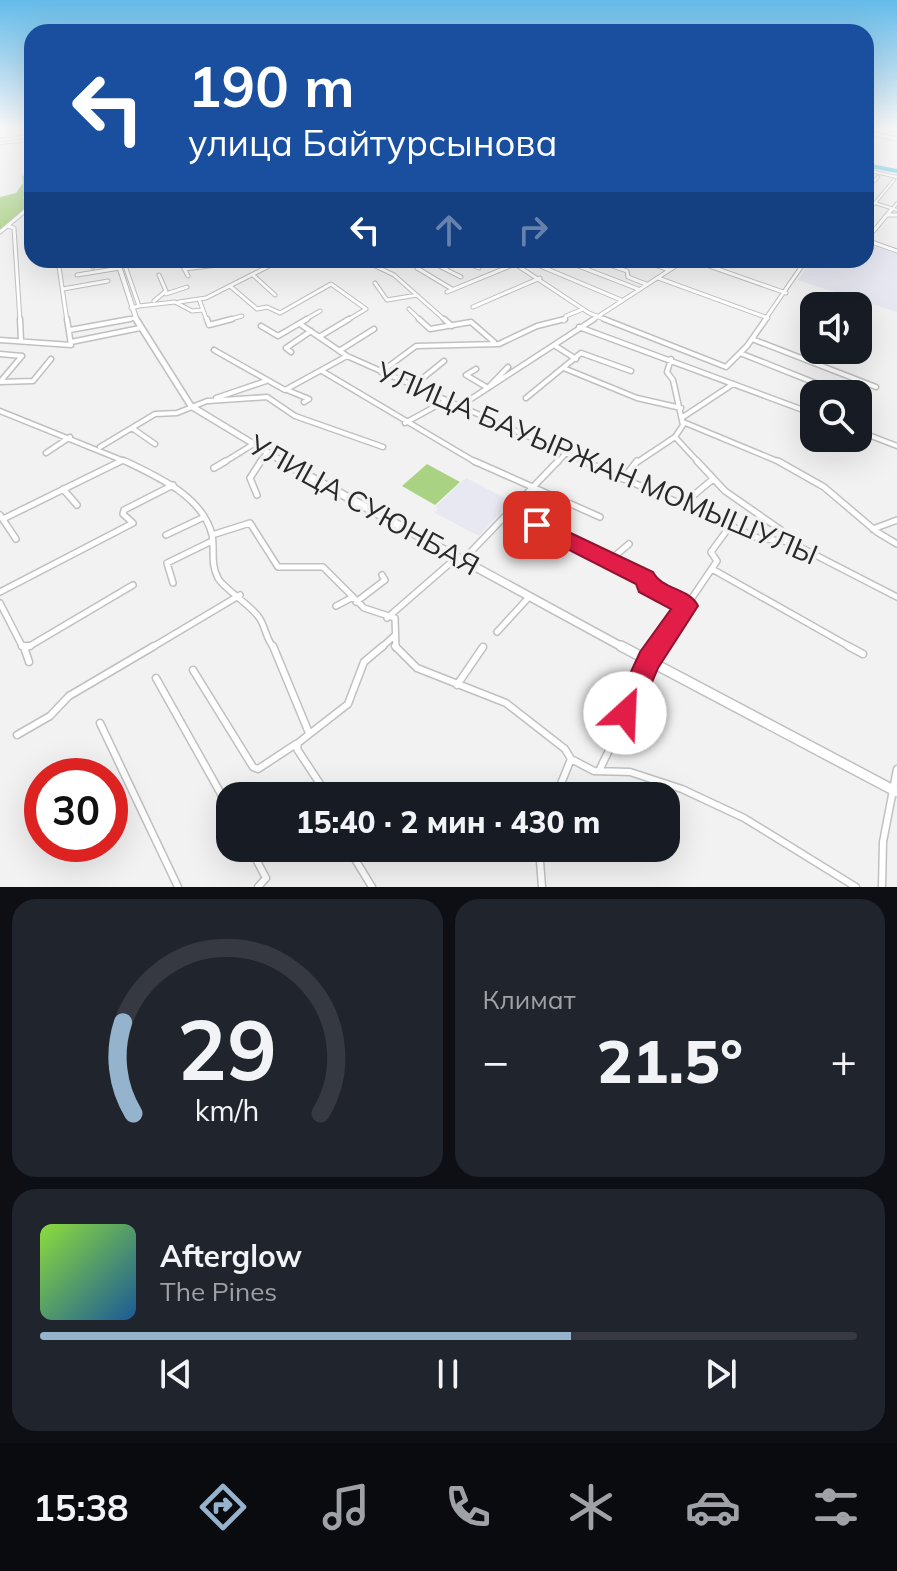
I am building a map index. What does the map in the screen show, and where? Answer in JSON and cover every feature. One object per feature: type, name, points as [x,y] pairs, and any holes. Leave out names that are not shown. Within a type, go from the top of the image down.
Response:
[{"type":"main road","name":"УЛИЦА СУЮНБАЯ","points":[[122,268],[140,328],[191,406],[252,445],[529,597],[894,790]]},
{"type":"street","points":[[874,172],[896,178],[875,203],[897,210]]},
{"type":"street","points":[[874,181],[878,177]]},
{"type":"street","points":[[874,230],[897,203]]},
{"type":"street","points":[[0,232],[24,212]]},
{"type":"street","points":[[887,215],[897,215]]},
{"type":"street","points":[[8,226],[14,228],[21,341]]},
{"type":"street","points":[[874,243],[897,251]]},
{"type":"street","points":[[59,268],[71,344]]},
{"type":"street","points":[[77,275],[102,268]]},
{"type":"street","points":[[187,268],[184,269],[188,276]]},
{"type":"street","points":[[135,307],[152,302],[199,299],[266,268]]},
{"type":"street","points":[[380,268],[394,275],[452,326]]},
{"type":"street","points":[[417,268],[452,289]]},
{"type":"street","points":[[444,268],[461,277]]},
{"type":"street","points":[[447,292],[502,268]]},
{"type":"street","points":[[519,268],[597,316],[726,367],[768,318],[801,268]]},
{"type":"street","points":[[545,268],[621,300]]},
{"type":"street","points":[[584,268],[638,289]]},
{"type":"street","points":[[618,268],[627,271],[628,277],[647,285]]},
{"type":"street","points":[[663,268],[669,270]]},
{"type":"street","points":[[460,406],[672,268]]},
{"type":"street","points":[[715,268],[786,293]]},
{"type":"street","points":[[159,275],[166,288],[164,294]]},
{"type":"street","points":[[253,275],[275,295]]},
{"type":"street","points":[[473,307],[540,278]]},
{"type":"street","points":[[658,278],[768,318]]},
{"type":"street","points":[[63,289],[108,281]]},
{"type":"street","points":[[375,283],[387,300],[417,295]]},
{"type":"street","points":[[230,286],[257,309],[267,307],[280,313],[331,284],[366,309],[319,337]]},
{"type":"street","points":[[152,302],[164,294],[187,287]]},
{"type":"street","points":[[199,299],[209,325],[242,316]]},
{"type":"street","points":[[179,302],[192,311],[203,310]]},
{"type":"street","points":[[409,309],[430,329],[471,322],[496,344]]},
{"type":"street","points":[[381,372],[416,346],[496,344],[537,326],[564,322],[566,316],[583,309]]},
{"type":"street","points":[[261,326],[278,336],[320,311]]},
{"type":"street","points":[[70,330],[135,318]]},
{"type":"street","name":"УЛИЦА БАУЫРЖАН МОМЫШУЛЫ","points":[[300,324],[347,356],[381,372],[758,538],[790,542],[897,597]]},
{"type":"street","points":[[579,327],[800,409]]},
{"type":"street","points":[[0,340],[71,344],[140,328]]},
{"type":"street","points":[[339,351],[374,329]]},
{"type":"street","points":[[291,352],[286,348],[311,331]]},
{"type":"street","points":[[752,339],[876,387]]},
{"type":"street","points":[[553,344],[576,359]]},
{"type":"street","points":[[214,350],[266,381],[309,399],[304,402]]},
{"type":"street","points":[[526,398],[566,369],[581,353],[631,371]]},
{"type":"street","points":[[740,353],[808,380]]},
{"type":"street","points":[[0,354],[22,356],[0,382]]},
{"type":"street","points":[[285,390],[347,356]]},
{"type":"street","points":[[0,382],[34,380],[51,359]]},
{"type":"street","points":[[671,359],[667,372],[683,419]]},
{"type":"street","points":[[413,386],[444,361]]},
{"type":"street","points":[[488,388],[508,367]]},
{"type":"street","points":[[476,369],[466,375],[488,388]]},
{"type":"street","points":[[566,369],[637,398],[681,408]]},
{"type":"street","points":[[322,371],[371,398],[405,423],[481,465],[600,517]]},
{"type":"street","points":[[99,448],[158,412],[174,413],[266,381]]},
{"type":"street","points":[[623,479],[641,456],[675,437],[683,419],[733,384]]},
{"type":"street","points":[[208,401],[267,397],[295,416],[383,447]]},
{"type":"street","points":[[405,423],[446,400]]},
{"type":"street","points":[[0,411],[99,448],[173,485],[190,500],[212,538],[211,557],[219,581],[240,595],[261,619],[267,642],[273,645],[309,733]]},
{"type":"street","points":[[683,419],[804,475],[897,544]]},
{"type":"street","points":[[132,428],[155,444]]},
{"type":"street","points":[[872,436],[897,446]]},
{"type":"street","points":[[46,453],[70,437]]},
{"type":"street","points":[[675,437],[713,479],[739,502],[781,530],[790,542]]},
{"type":"street","points":[[214,468],[252,445]]},
{"type":"street","points":[[257,495],[248,484],[249,478],[267,453]]},
{"type":"street","points":[[387,619],[460,558],[566,453]]},
{"type":"street","points":[[16,539],[1,517],[124,460]]},
{"type":"street","points":[[682,505],[713,479]]},
{"type":"street","points":[[0,592],[133,523],[123,514],[124,510],[173,485]]},
{"type":"street","points":[[63,489],[77,505]]},
{"type":"street","points":[[511,510],[610,560],[687,606]]},
{"type":"street","points":[[166,535],[202,518]]},
{"type":"street","points":[[873,529],[897,520]]},
{"type":"street","points":[[173,583],[167,563],[212,538],[250,523],[278,567],[318,565],[341,582],[369,614],[397,620],[397,650],[417,668],[506,703],[565,749],[571,759],[599,771],[630,772],[682,789],[744,818],[856,887]]},
{"type":"street","points":[[599,771],[649,660],[717,561],[711,552],[730,526]]},
{"type":"street","points":[[610,560],[629,544]]},
{"type":"street","points":[[712,569],[863,654]]},
{"type":"street","points":[[336,606],[354,600],[385,580],[382,575]]},
{"type":"street","points":[[24,647],[133,585]]},
{"type":"street","points":[[17,735],[50,716],[69,696],[240,595]]},
{"type":"street","points":[[497,632],[529,597]]},
{"type":"street","points":[[0,603],[29,662]]},
{"type":"street","points":[[193,670],[253,767],[258,769],[348,704],[364,662],[396,634]]},
{"type":"street","points":[[457,685],[483,647]]},
{"type":"street","points":[[156,678],[216,785]]},
{"type":"street","points":[[100,723],[178,887]]},
{"type":"street","points":[[298,743],[297,749],[319,782]]},
{"type":"street","points":[[562,782],[571,759]]},
{"type":"street","points":[[882,887],[883,842],[897,769]]},
{"type":"street","points":[[257,862],[266,878],[258,887]]},
{"type":"street","points":[[357,862],[372,887]]},
{"type":"street","points":[[540,862],[542,887]]},
{"type":"shaded area","points":[[874,246],[897,254],[897,312],[872,304],[872,292],[835,292],[798,280],[806,268],[874,268]]},
{"type":"shaded area","points":[[466,478],[511,501],[479,536],[435,513],[438,509],[435,507]]},
{"type":"green space","points":[[24,175],[24,211],[0,231],[0,197],[16,193],[23,183]]},
{"type":"green space","points":[[427,464],[460,482],[435,505],[402,486]]},
{"type":"waterway","points":[[884,168],[897,171]]},
{"type":"route","points":[[537,525],[610,560],[647,580],[647,585],[687,606],[649,660],[625,713]]}]
